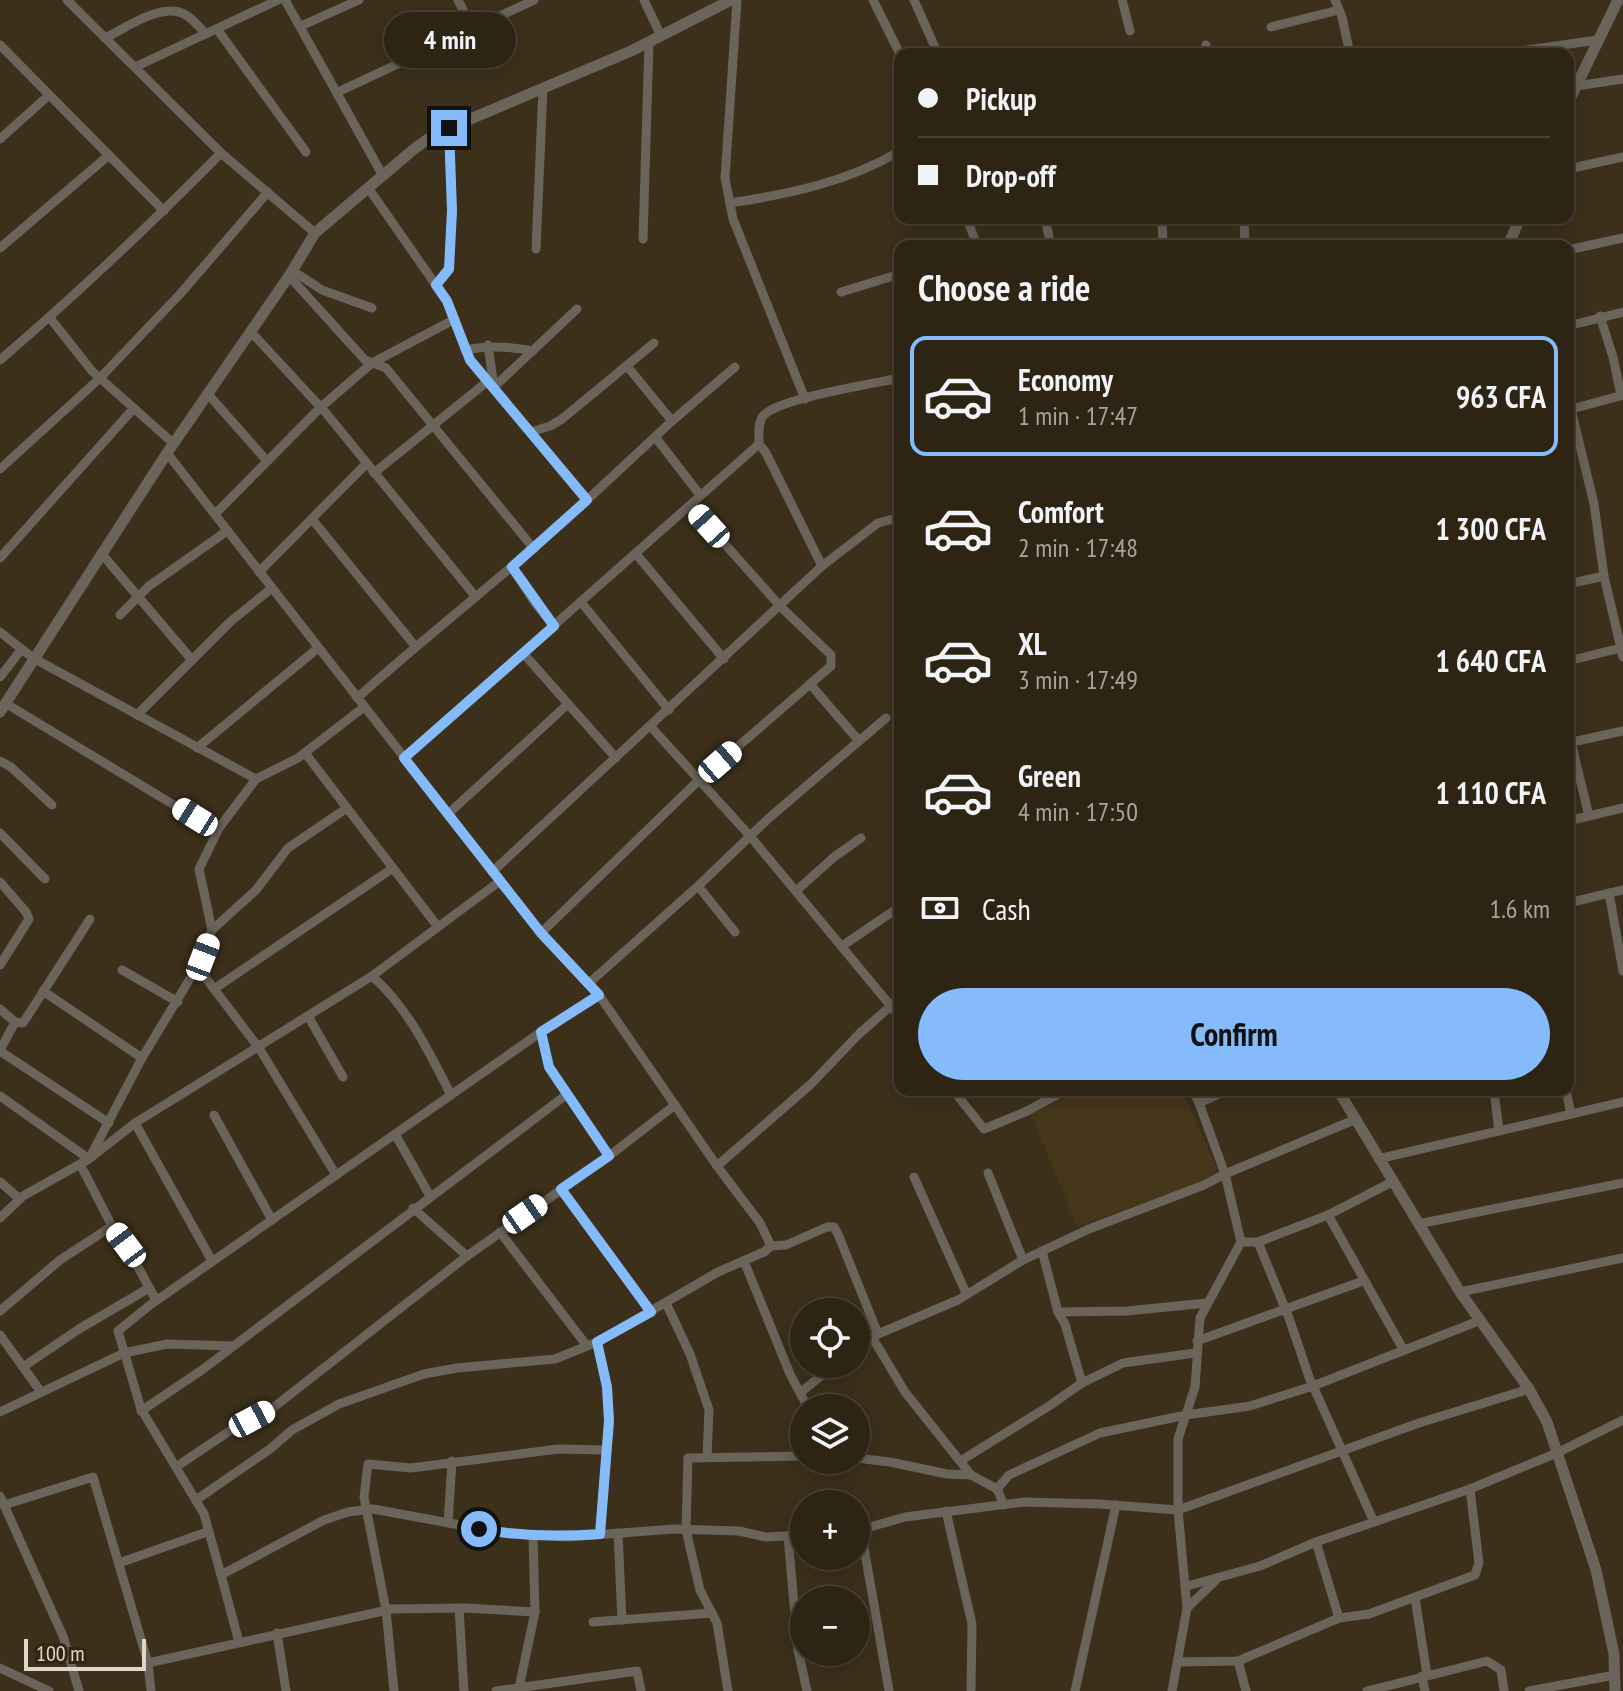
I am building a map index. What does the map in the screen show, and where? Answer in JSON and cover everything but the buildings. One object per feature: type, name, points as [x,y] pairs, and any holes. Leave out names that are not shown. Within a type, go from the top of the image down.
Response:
[{"type":"street","points":[[67,0],[221,153],[315,233]]},
{"type":"street","points":[[135,67],[278,0]]},
{"type":"street","points":[[285,0],[383,176]]},
{"type":"street","points":[[301,26],[359,0]]},
{"type":"street","points":[[458,0],[472,28]]},
{"type":"street","points":[[338,92],[534,0]]},
{"type":"street","points":[[644,0],[661,36]]},
{"type":"street","points":[[217,831],[3,708],[101,553],[207,393],[291,274],[315,233],[414,149],[449,128],[649,42],[734,0],[725,178],[733,219],[805,399]]},
{"type":"street","points":[[873,0],[897,48]]},
{"type":"street","points":[[914,0],[935,48]]},
{"type":"street","points":[[1122,0],[1130,31]]},
{"type":"street","points":[[1335,0],[1348,48]]},
{"type":"street","points":[[1574,90],[1618,0]]},
{"type":"street","points":[[1271,27],[1339,10]]},
{"type":"street","points":[[105,38],[156,14],[170,11],[181,12],[206,34]]},
{"type":"street","points":[[217,29],[306,152]]},
{"type":"street","points":[[1541,48],[1597,40]]},
{"type":"street","points":[[643,239],[649,42]]},
{"type":"street","points":[[0,45],[164,211]]},
{"type":"street","points":[[1576,86],[1623,79]]},
{"type":"street","points":[[536,249],[543,88]]},
{"type":"street","points":[[0,139],[49,95]]},
{"type":"street","points":[[436,285],[449,269],[452,211],[449,128]]},
{"type":"street","points":[[0,360],[50,318],[221,153]]},
{"type":"street","points":[[0,248],[109,155]]},
{"type":"street","points":[[730,203],[801,190],[850,176],[871,169],[894,155]]},
{"type":"street","points":[[1574,168],[1623,157]]},
{"type":"street","points":[[369,189],[436,285],[455,319],[470,360],[587,500]]},
{"type":"street","points":[[0,469],[100,378],[181,293],[268,192]]},
{"type":"street","points":[[1574,249],[1623,238]]},
{"type":"street","points":[[291,274],[322,290],[372,308]]},
{"type":"street","points":[[291,274],[365,360],[386,368],[534,549]]},
{"type":"street","points":[[841,292],[894,276]]},
{"type":"street","points":[[374,473],[533,351],[577,309]]},
{"type":"street","points":[[1574,324],[1623,312]]},
{"type":"street","points":[[1574,409],[1622,395],[1600,316]]},
{"type":"street","points":[[50,318],[100,378],[134,408],[170,448],[227,531],[492,872],[541,933],[599,995],[760,1223],[771,1246]]},
{"type":"street","points":[[215,514],[321,407],[372,363],[455,319]]},
{"type":"street","points":[[251,332],[321,407],[475,596]]},
{"type":"street","points":[[531,432],[562,419],[654,343]]},
{"type":"street","points":[[465,350],[488,345],[533,351]]},
{"type":"street","points":[[488,345],[491,384]]},
{"type":"street","points":[[627,366],[672,421]]},
{"type":"street","points":[[357,698],[415,646],[534,549],[735,367]]},
{"type":"street","points":[[822,566],[759,444],[760,420],[765,413],[805,399],[894,379]]},
{"type":"street","points":[[207,393],[267,461]]},
{"type":"street","points":[[0,558],[134,408]]},
{"type":"street","points":[[1574,426],[1594,504],[1604,576],[1622,653],[1574,660]]},
{"type":"street","points":[[656,438],[700,495]]},
{"type":"street","points":[[404,758],[759,444]]},
{"type":"street","points":[[259,572],[366,464]]},
{"type":"street","points":[[541,933],[698,781],[831,666],[833,659],[781,607],[691,506]]},
{"type":"street","points":[[312,519],[415,646]]},
{"type":"street","points":[[492,872],[822,566],[878,523],[894,519]]},
{"type":"street","points":[[120,615],[149,586],[227,531]]},
{"type":"street","points":[[101,553],[192,660]]},
{"type":"street","points":[[636,554],[724,659]]},
{"type":"street","points":[[512,567],[554,626]]},
{"type":"street","points":[[1574,583],[1604,576]]},
{"type":"street","points":[[137,715],[230,622],[272,588]]},
{"type":"street","points":[[581,602],[669,710]]},
{"type":"street","points":[[0,632],[33,658],[256,779]]},
{"type":"street","points":[[197,748],[318,648]]},
{"type":"street","points":[[0,677],[21,650]]},
{"type":"street","points":[[523,653],[616,758]]},
{"type":"street","points":[[810,684],[859,741]]},
{"type":"street","points":[[448,814],[568,704]]},
{"type":"street","points":[[212,930],[199,869],[217,831],[256,779],[305,753],[364,707]]},
{"type":"street","points":[[588,984],[750,836],[886,718]]},
{"type":"street","points":[[651,727],[750,836],[842,946],[894,1000]]},
{"type":"street","points":[[1574,742],[1623,731]]},
{"type":"street","points":[[305,753],[438,927]]},
{"type":"street","points":[[1574,758],[1589,816]]},
{"type":"street","points":[[0,761],[11,767],[52,805]]},
{"type":"street","points":[[85,1162],[142,1058],[198,968],[212,930],[256,890],[288,848],[347,808]]},
{"type":"street","points":[[1574,820],[1623,808]]},
{"type":"street","points":[[0,833],[45,879]]},
{"type":"street","points":[[796,891],[861,838]]},
{"type":"street","points":[[214,989],[393,868]]},
{"type":"street","points":[[0,1218],[20,1199],[85,1162],[135,1123],[372,976],[500,881]]},
{"type":"street","points":[[0,882],[29,919],[0,965]]},
{"type":"street","points":[[698,886],[735,932]]},
{"type":"street","points":[[1574,902],[1623,890]]},
{"type":"street","points":[[1609,893],[1623,971]]},
{"type":"street","points":[[842,946],[894,911]]},
{"type":"street","points":[[0,1009],[15,1022],[23,1023],[90,919]]},
{"type":"street","points":[[198,968],[259,1048],[336,1175]]},
{"type":"street","points":[[122,970],[178,1002]]},
{"type":"street","points":[[372,976],[394,996],[421,1038],[451,1095]]},
{"type":"street","points":[[43,991],[142,1058]]},
{"type":"street","points":[[239,1642],[204,1514],[141,1411],[118,1331],[156,1300],[541,1032],[599,995]]},
{"type":"street","points":[[717,1166],[811,1084],[859,1034],[894,1004]]},
{"type":"street","points":[[308,1016],[343,1077]]},
{"type":"street","points":[[15,1022],[0,1051],[109,1123]]},
{"type":"street","points":[[541,1032],[549,1067],[609,1156]]},
{"type":"street","points":[[141,1411],[233,1346],[566,1095]]},
{"type":"street","points":[[0,1096],[85,1162],[112,1226],[156,1300]]},
{"type":"street","points":[[958,1096],[984,1129],[1046,1096]]},
{"type":"street","points":[[1172,1691],[1187,1608],[1178,1510],[1178,1439],[1195,1387],[1195,1353],[1200,1318],[1241,1242],[1225,1174],[1196,1096]]},
{"type":"street","points":[[1199,1103],[1215,1096]]},
{"type":"street","points":[[1341,1096],[1460,1292],[1529,1389],[1547,1422],[1596,1570],[1618,1654],[1615,1691]]},
{"type":"street","points":[[1495,1096],[1499,1131]]},
{"type":"street","points":[[1567,1096],[1571,1114]]},
{"type":"street","points":[[1378,1159],[1623,1102]]},
{"type":"street","points":[[176,1467],[290,1395],[467,1256],[609,1156],[675,1105]]},
{"type":"street","points":[[214,1115],[272,1220]]},
{"type":"street","points":[[870,1339],[958,1300],[1042,1251],[1354,1120]]},
{"type":"street","points":[[135,1123],[212,1261]]},
{"type":"street","points":[[395,1134],[430,1196]]},
{"type":"street","points":[[988,1173],[1023,1260]]},
{"type":"street","points":[[914,1177],[966,1293]]},
{"type":"street","points":[[0,1182],[20,1199]]},
{"type":"street","points":[[1241,1242],[1258,1242],[1328,1215],[1392,1182]]},
{"type":"street","points":[[1418,1224],[1623,1183]]},
{"type":"street","points":[[561,1189],[651,1312]]},
{"type":"street","points":[[413,1208],[467,1256]]},
{"type":"street","points":[[1328,1215],[1403,1349]]},
{"type":"street","points":[[0,1311],[60,1260],[112,1226]]},
{"type":"street","points":[[196,1500],[292,1430],[339,1404],[424,1374],[555,1359],[592,1344],[718,1272],[771,1246],[786,1245],[827,1227],[834,1227],[875,1336],[905,1392],[971,1475]]},
{"type":"street","points":[[500,1232],[592,1344],[607,1387],[609,1421],[600,1534]]},
{"type":"street","points":[[1258,1242],[1313,1386],[1374,1522]]},
{"type":"street","points":[[1042,1251],[1082,1383]]},
{"type":"street","points":[[1460,1292],[1623,1258]]},
{"type":"street","points":[[744,1261],[790,1374],[801,1392],[818,1378]]},
{"type":"street","points":[[1197,1341],[1363,1281]]},
{"type":"street","points":[[23,1367],[79,1329],[149,1288]]},
{"type":"street","points":[[666,1303],[690,1354],[709,1410],[707,1457]]},
{"type":"street","points":[[1058,1312],[1127,1311],[1207,1303]]},
{"type":"street","points":[[997,1489],[1009,1475],[1100,1433],[1186,1415],[1250,1406],[1313,1386],[1481,1320]]},
{"type":"street","points":[[0,1335],[41,1392]]},
{"type":"street","points":[[0,1412],[124,1353],[167,1344],[233,1346]]},
{"type":"street","points":[[962,1460],[1082,1383],[1123,1363],[1195,1353]]},
{"type":"street","points":[[870,1527],[905,1517],[1024,1502],[1178,1510],[1419,1423],[1529,1389]]},
{"type":"street","points":[[1187,1586],[1260,1566],[1316,1542],[1470,1489],[1559,1452],[1623,1420]]},
{"type":"street","points":[[394,1691],[386,1610],[365,1510],[368,1464],[411,1468],[558,1449],[606,1450]]},
{"type":"street","points":[[728,1691],[717,1623],[700,1590],[686,1530],[688,1458],[790,1456]]},
{"type":"street","points":[[870,1460],[947,1474],[971,1475],[997,1489],[1004,1505]]},
{"type":"street","points":[[448,1523],[452,1461]]},
{"type":"street","points":[[79,1691],[63,1636],[2,1500],[93,1477],[148,1663],[151,1691]]},
{"type":"street","points":[[1178,1662],[1238,1661],[1339,1618],[1369,1614],[1475,1575],[1479,1569],[1470,1489]]},
{"type":"street","points":[[1075,1691],[1116,1505]]},
{"type":"street","points":[[221,1575],[324,1520],[348,1512],[373,1509],[509,1534],[568,1537],[686,1530],[788,1536],[798,1650],[807,1691]]},
{"type":"street","points":[[946,1511],[972,1624],[971,1691]]},
{"type":"street","points":[[119,1563],[207,1532]]},
{"type":"street","points":[[618,1533],[622,1620]]},
{"type":"street","points":[[519,1688],[535,1612],[533,1535]]},
{"type":"street","points":[[1316,1542],[1339,1618]]},
{"type":"street","points":[[866,1570],[889,1691]]},
{"type":"street","points":[[1187,1608],[1218,1578]]},
{"type":"street","points":[[1415,1598],[1425,1691]]},
{"type":"street","points":[[148,1663],[386,1610],[459,1608],[535,1612]]},
{"type":"street","points":[[459,1608],[464,1691]]},
{"type":"street","points":[[593,1622],[712,1613]]},
{"type":"street","points":[[277,1633],[286,1691]]},
{"type":"street","points":[[1238,1661],[1246,1691]]},
{"type":"street","points":[[1367,1691],[1487,1661],[1501,1670],[1504,1691]]},
{"type":"street","points":[[0,1668],[49,1691]]},
{"type":"street","points":[[496,1691],[637,1671],[641,1691]]},
{"type":"street","points":[[1529,1691],[1615,1675]]},
{"type":"shaded area","points":[[1069,1096],[1185,1096],[1217,1169],[1209,1180],[1077,1226],[1031,1114]]},
{"type":"route","points":[[449,128],[452,211],[449,269],[436,285],[447,301],[470,360],[587,500],[512,567],[554,626],[404,758],[541,933],[599,995],[541,1032],[549,1067],[609,1156],[561,1189],[651,1312],[597,1342],[607,1387],[609,1421],[600,1534],[568,1537],[479,1529]]}]
